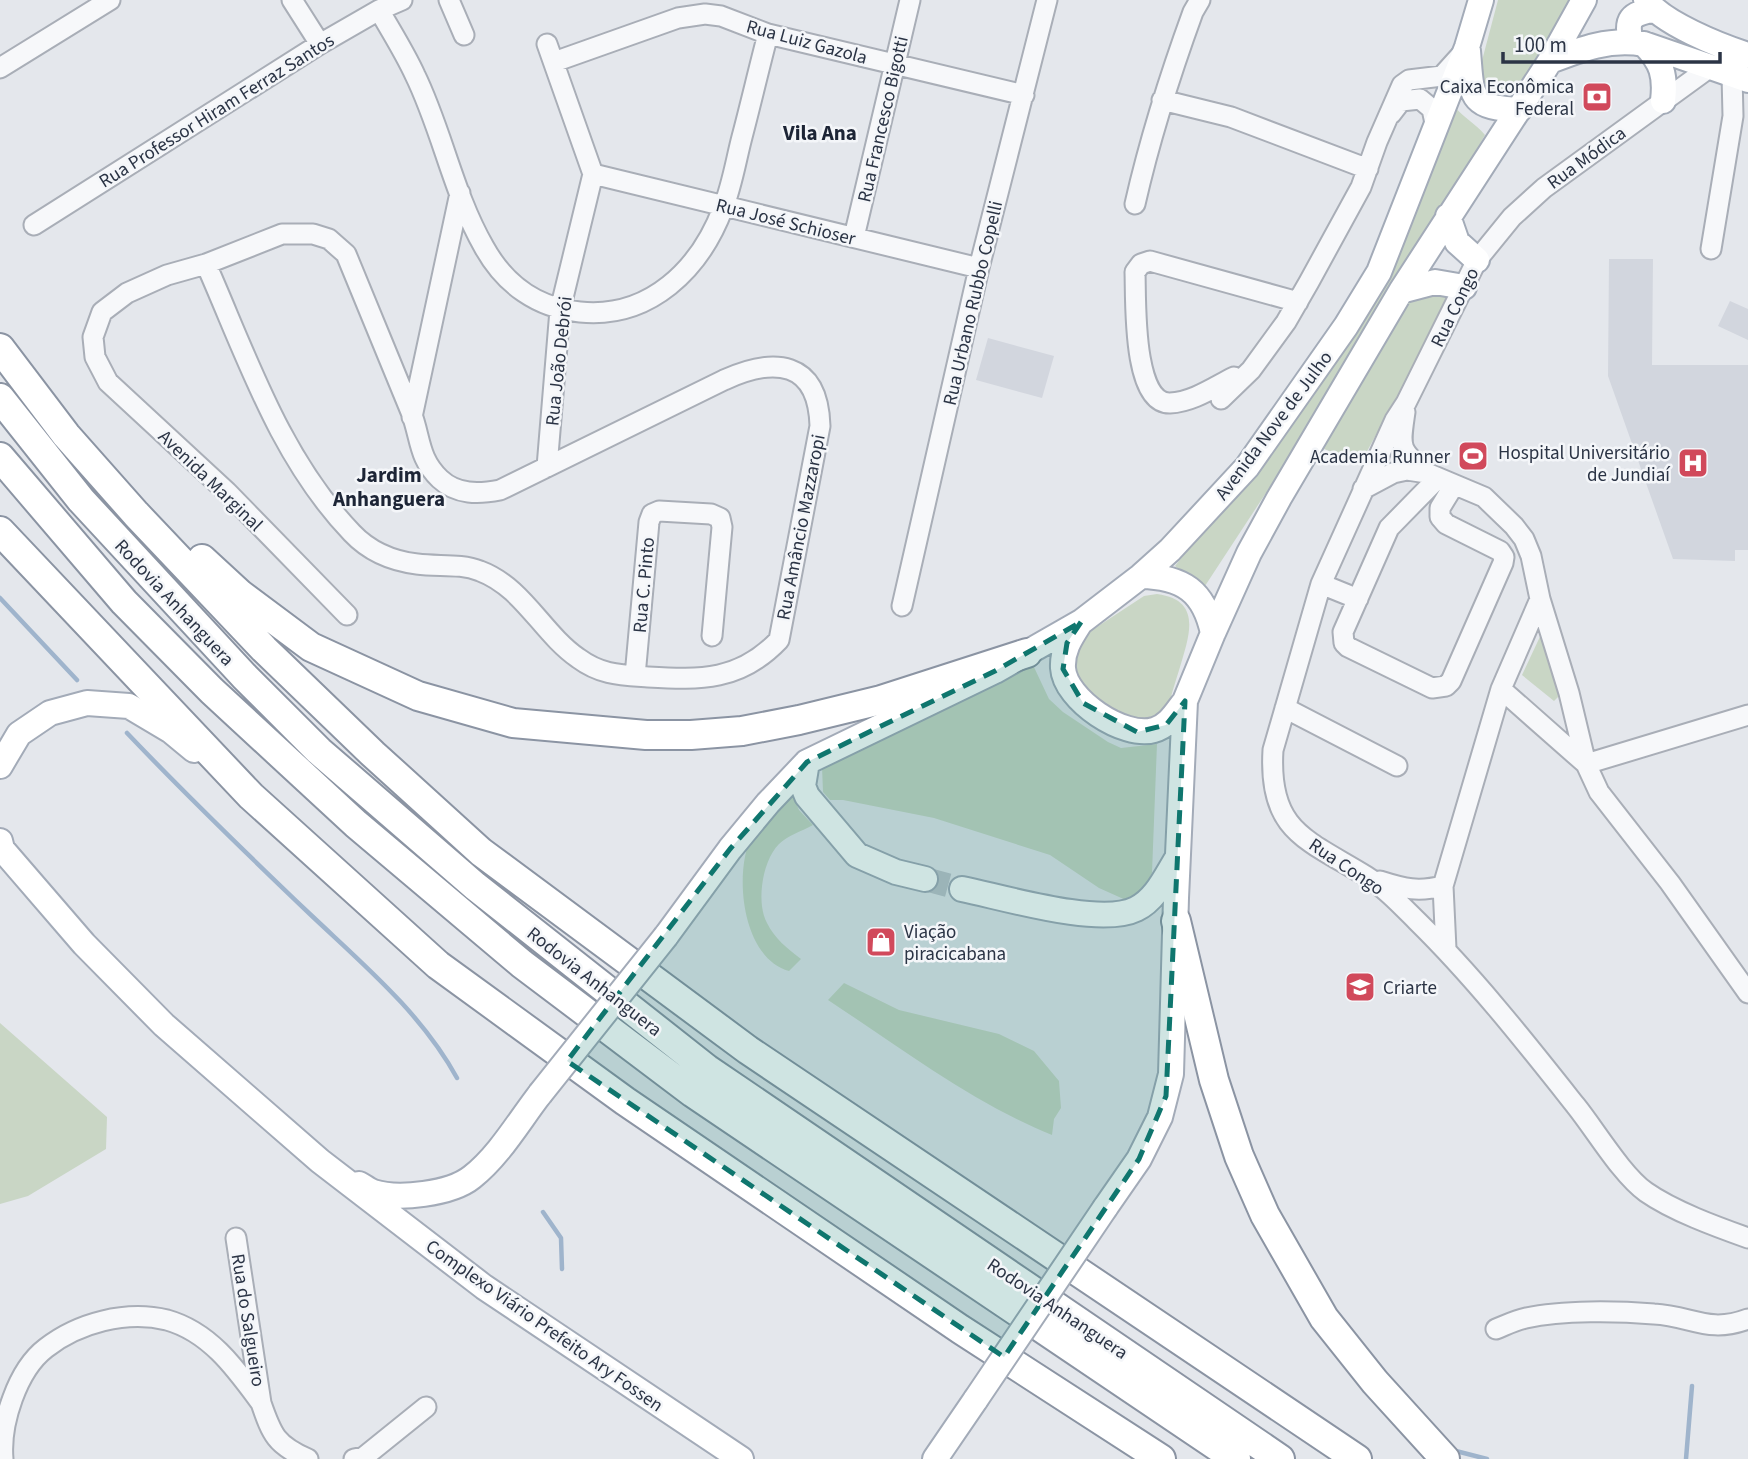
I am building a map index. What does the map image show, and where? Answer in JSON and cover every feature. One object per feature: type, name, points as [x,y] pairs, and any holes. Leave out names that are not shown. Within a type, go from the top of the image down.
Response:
[{"type":"highway","points":[[2,350],[187,546],[240,594],[311,648],[418,696],[513,723],[591,731],[691,735],[742,731],[881,700],[1027,653]]},
{"type":"highway","points":[[2,350],[66,435],[264,649],[373,754],[481,852],[748,1050],[1357,1459]]},
{"type":"highway","name":"Rodovia Anhanguera","points":[[0,398],[81,500],[244,676],[318,751],[475,886],[707,1069],[1280,1459]]},
{"type":"highway","name":"Rodovia Anhanguera","points":[[0,457],[124,602],[212,691],[367,833],[522,964],[693,1093],[1236,1459]]},
{"type":"highway","points":[[0,531],[251,796],[438,965],[537,1040],[949,1322],[1161,1459]]},
{"type":"highway","points":[[1176,920],[1213,1080],[1239,1156],[1265,1215],[1324,1318],[1375,1382],[1445,1459]]},
{"type":"main road","name":"Avenida Nove de Julho","points":[[807,762],[948,695],[1081,622],[1141,576],[1205,514],[1247,467],[1346,326],[1379,272],[1467,47],[1481,0]]},
{"type":"main road","name":"Avenida Nove de Julho","points":[[935,1459],[1139,1159],[1160,1117],[1171,1074],[1185,701],[1213,633],[1249,553],[1279,498],[1401,291],[1550,61],[1584,0]]},
{"type":"main road","points":[[1662,101],[1664,76],[1661,65],[1638,43],[1628,27],[1634,16],[1649,5],[1737,62]]},
{"type":"main road","points":[[1550,61],[1582,48],[1607,43],[1638,43],[1737,62]]},
{"type":"main road","points":[[1467,47],[1471,84],[1476,99],[1489,107],[1519,110]]},
{"type":"main road","points":[[1448,216],[1457,242],[1477,260]]},
{"type":"main road","points":[[1401,291],[1435,282],[1464,287]]},
{"type":"main road","points":[[1141,576],[1172,579],[1184,584],[1208,614],[1213,633]]},
{"type":"main road","points":[[1081,622],[1067,643],[1063,669],[1065,680],[1083,703],[1120,727],[1137,732],[1154,731],[1166,725],[1185,701]]},
{"type":"main road","points":[[0,766],[19,734],[50,713],[87,703],[129,706],[171,731],[251,796]]},
{"type":"main road","points":[[807,762],[803,786],[807,796],[857,855],[897,872],[925,879]]},
{"type":"main road","name":"Complexo Viário Prefeito Ary Fossen","points":[[320,1161],[373,1192],[410,1195],[438,1192],[471,1179],[666,936],[730,849],[807,762]]},
{"type":"main road","name":"Complexo Viário Prefeito Ary Fossen","points":[[0,841],[2,849],[84,944],[164,1025],[320,1161],[484,1287],[741,1459]]},
{"type":"main road","points":[[962,889],[1082,914],[1123,914],[1149,901],[1179,857]]},
{"type":"street","points":[[0,68],[110,0]]},
{"type":"street","points":[[292,0],[320,44]]},
{"type":"street","name":"Rua Professor Hiram Ferraz Santos","points":[[34,225],[320,44],[401,0]]},
{"type":"street","points":[[449,0],[464,35]]},
{"type":"street","name":"Rua Francesco Bigotti","points":[[854,237],[910,0]]},
{"type":"street","name":"Rua Urbano Rubbo Copelli","points":[[902,606],[979,268],[1047,0]]},
{"type":"street","points":[[1135,204],[1162,100],[1193,12],[1200,0]]},
{"type":"street","points":[[379,10],[416,75],[460,193],[484,248],[508,278],[533,299],[561,310],[592,313],[623,309],[647,300],[678,280],[713,233],[724,206],[768,34]]},
{"type":"street","name":"Rua Luiz Gazola","points":[[593,174],[551,53],[691,15],[721,16],[768,34],[1024,95]]},
{"type":"street","points":[[1221,399],[1251,370],[1298,302],[1346,219],[1402,85],[1409,80],[1442,76],[1467,47]]},
{"type":"street","points":[[1711,249],[1741,115],[1737,62]]},
{"type":"street","name":"Rua Módica","points":[[1477,260],[1512,217],[1544,188],[1662,101],[1737,62]]},
{"type":"street","points":[[1388,117],[1401,101],[1420,99],[1432,109],[1436,128]]},
{"type":"street","points":[[1162,100],[1231,117],[1368,169]]},
{"type":"street","name":"Rua José Schioser","points":[[593,174],[979,268]]},
{"type":"street","name":"Rua João Debrói","points":[[547,467],[561,310],[593,174]]},
{"type":"street","points":[[412,417],[460,193]]},
{"type":"street","points":[[412,417],[346,254],[329,239],[313,234],[282,234],[206,264],[283,439],[334,512],[372,550],[417,564],[480,570],[507,585],[577,658],[600,672],[635,676]]},
{"type":"street","name":"Rua Congo","points":[[1477,260],[1395,420],[1321,584],[1273,750],[1274,793],[1283,813],[1298,833],[1393,897],[1446,949],[1646,1192],[1705,1222],[1748,1238]]},
{"type":"street","points":[[1251,370],[1186,400],[1168,404],[1157,400],[1145,382],[1137,340],[1135,272],[1141,264],[1150,261],[1298,302]]},
{"type":"street","name":"Avenida Marginal","points":[[206,264],[167,275],[127,293],[102,312],[93,337],[95,357],[108,382],[227,492],[347,615]]},
{"type":"street","name":"Rua Amâncio Mazzaropi","points":[[412,417],[425,463],[442,481],[460,491],[480,494],[500,490],[742,372],[776,365],[800,374],[807,382],[819,407],[820,426],[779,640],[764,656],[740,669],[711,678],[690,680],[635,676]]},
{"type":"street","points":[[1406,403],[1402,447],[1409,458],[1439,479]]},
{"type":"street","points":[[1363,489],[1393,473],[1407,470],[1439,479],[1490,501],[1524,539],[1569,693],[1586,764],[1599,792],[1670,883],[1748,993]]},
{"type":"street","points":[[1439,479],[1440,517],[1446,524],[1500,551],[1504,556],[1451,681],[1446,686],[1432,688],[1344,643],[1343,632],[1389,528],[1439,479]]},
{"type":"street","name":"Rua C. Pinto","points":[[635,676],[649,522],[652,514],[659,511],[710,514],[720,518],[722,527],[712,636]]},
{"type":"street","points":[[1321,584],[1357,599]]},
{"type":"street","points":[[1446,949],[1443,886],[1501,689],[1540,599]]},
{"type":"street","points":[[1501,689],[1586,764]]},
{"type":"street","points":[[1285,708],[1396,766]]},
{"type":"street","points":[[1586,764],[1748,715]]},
{"type":"street","points":[[1367,877],[1422,891],[1443,886]]},
{"type":"street","name":"Rua do Salgueiro","points":[[236,1238],[261,1403]]},
{"type":"street","points":[[1496,1329],[1525,1318],[1556,1314],[1654,1314],[1676,1316],[1705,1326],[1731,1325],[1748,1319]]},
{"type":"street","points":[[3,1459],[4,1422],[20,1380],[44,1349],[84,1326],[125,1317],[167,1320],[200,1336],[226,1356],[261,1403],[270,1428],[285,1448],[309,1459]]},
{"type":"street","points":[[354,1459],[364,1457],[426,1407]]},
{"type":"highlighted area","points":[[1081,622],[1067,643],[1063,669],[1083,703],[1137,732],[1166,725],[1185,701],[1166,1096],[1139,1159],[1004,1357],[567,1061],[730,849],[807,762],[995,671]]},
{"type":"shaded area","name":"Hospital Universitário de Jundiaí","points":[[1609,259],[1653,259],[1652,365],[1748,365],[1748,550],[1735,550],[1735,561],[1673,559],[1608,376]]},
{"type":"shaded area","points":[[1730,301],[1748,309],[1748,340],[1718,326]]},
{"type":"shaded area","points":[[988,338],[1054,356],[1042,398],[976,380]]},
{"type":"green space","points":[[1498,0],[1580,0],[1535,66],[1503,95],[1490,92],[1479,72]]},
{"type":"green space","points":[[1455,107],[1485,135],[1372,331],[1203,589],[1175,566],[1315,387],[1362,316],[1408,235]]},
{"type":"green space","points":[[1444,292],[1450,300],[1360,464],[1322,448],[1406,300]]},
{"type":"green space","points":[[1157,594],[1172,598],[1187,612],[1187,643],[1166,715],[1155,722],[1129,721],[1081,693],[1068,660],[1074,642],[1144,596]]},
{"type":"green space","points":[[1545,626],[1561,694],[1554,701],[1522,675]]},
{"type":"green space","points":[[1033,665],[1049,699],[1063,712],[1108,742],[1121,748],[1157,744],[1152,873],[1144,888],[1128,901],[1099,888],[1050,855],[934,818],[843,800],[830,800],[823,792],[822,767]]},
{"type":"green space","points":[[790,789],[799,810],[813,825],[786,838],[773,851],[765,871],[761,894],[764,915],[770,929],[801,959],[789,971],[773,963],[761,950],[752,932],[746,912],[743,870],[746,851],[755,829]]},
{"type":"green space","points":[[844,983],[899,1010],[999,1034],[1034,1051],[1059,1081],[1061,1108],[1054,1119],[1052,1135],[965,1091],[828,1000]]},
{"type":"green space","points":[[0,1023],[107,1117],[106,1149],[28,1196],[0,1204]]},
{"type":"waterway","points":[[0,598],[77,680]]},
{"type":"waterway","points":[[127,733],[218,826],[372,972],[427,1033],[457,1078]]},
{"type":"waterway","points":[[543,1212],[561,1238],[562,1269]]},
{"type":"waterway","points":[[1686,1459],[1692,1386]]},
{"type":"waterway","points":[[1452,1450],[1487,1459]]},
{"type":"tunnel","points":[[925,879],[962,889]]},
{"type":"place","name":"Caixa Econômica Federal","points":[[1597,97]]},
{"type":"place","name":"Academia Runner","points":[[1473,456]]},
{"type":"place","name":"Hospital Universitário de Jundiaí","points":[[1693,463]]},
{"type":"place","name":"Viação piracicabana","points":[[881,942]]},
{"type":"place","name":"Criarte","points":[[1360,987]]},
{"type":"district","name":"Vila Ana","points":[[820,133]]},
{"type":"district","name":"Jardim Anhanguera","points":[[389,487]]}]
